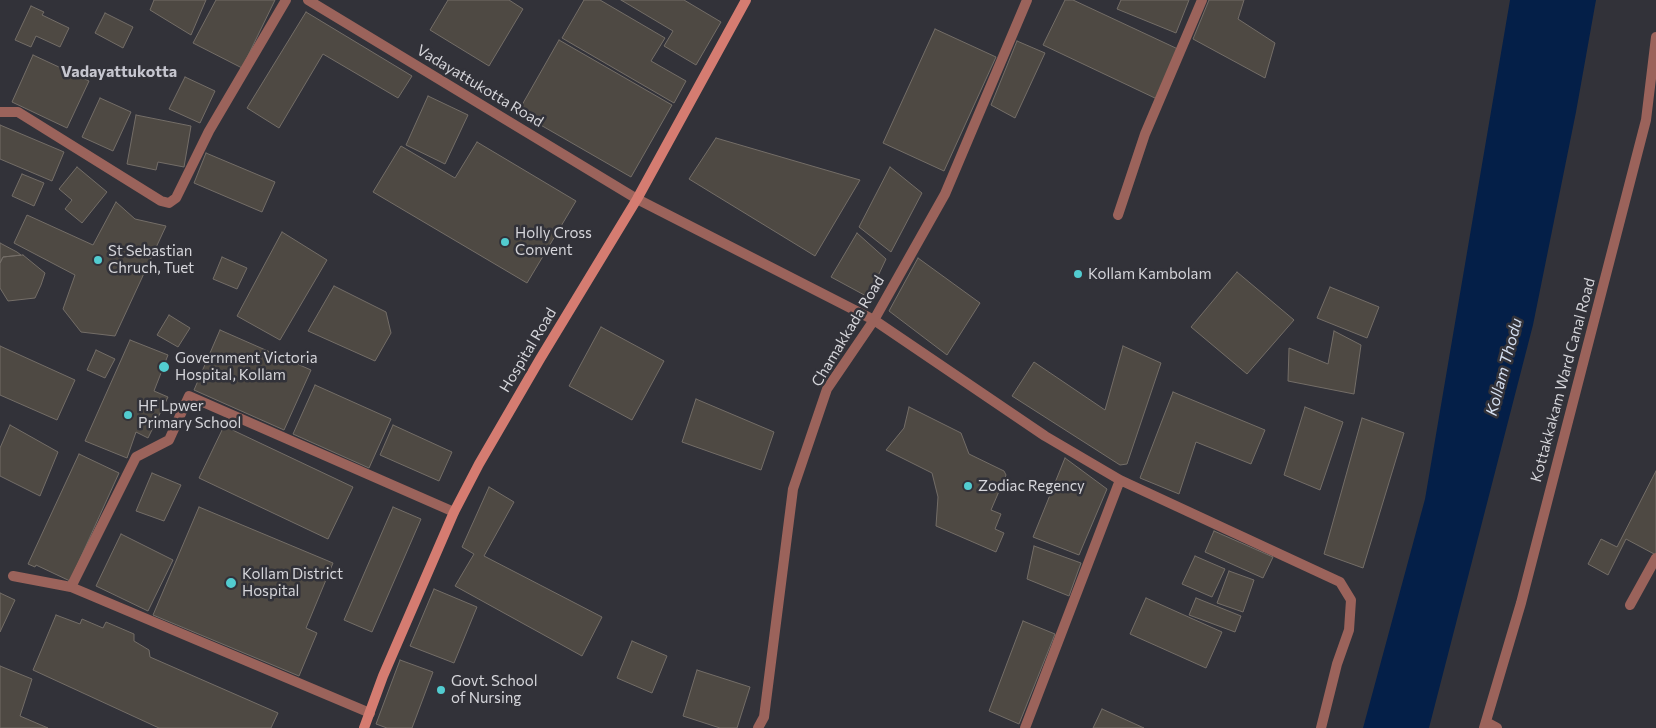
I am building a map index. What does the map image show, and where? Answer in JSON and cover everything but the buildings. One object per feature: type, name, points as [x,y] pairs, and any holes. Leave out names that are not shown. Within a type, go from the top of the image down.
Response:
[{"type":"main road","name":"Hospital Road","points":[[364,728],[383,676],[454,512],[540,358],[637,198],[746,0]]},
{"type":"street","points":[[0,112],[18,112],[161,202],[169,203],[176,198],[209,132],[286,0]]},
{"type":"street","name":"Vadayattukotta Road","points":[[308,0],[637,198],[874,320],[1045,436],[1120,480],[1340,582],[1351,600],[1349,630],[1337,664],[1321,728]]},
{"type":"street","name":"Chamakkada Road","points":[[758,728],[764,717],[793,489],[827,389],[874,320],[945,194],[1027,0]]},
{"type":"street","points":[[1118,215],[1145,134],[1202,0]]},
{"type":"street","name":"Kottakkakam Ward Canal Road","points":[[1485,725],[1521,603],[1646,120],[1656,37]]},
{"type":"street","points":[[71,587],[136,457],[169,440],[189,396],[454,512]]},
{"type":"street","points":[[1025,728],[1120,480]]},
{"type":"street","points":[[1630,605],[1656,558]]},
{"type":"street","points":[[13,576],[71,587],[370,713]]},
{"type":"street","points":[[1485,725],[1497,728]]},
{"type":"water","name":"Kollam Thodu","points":[[1510,0],[1596,0],[1576,112],[1533,325],[1429,728],[1363,728],[1425,499]]},
{"type":"place","name":"Holly Cross Convent","points":[[505,242]]},
{"type":"place","name":"St Sebastian Chruch, Tuet","points":[[98,260]]},
{"type":"place","name":"Kollam Kambolam","points":[[1078,274]]},
{"type":"place","name":"Government Victoria Hospital, Kollam","points":[[164,367]]},
{"type":"place","name":"HF Lpwer Primary School","points":[[128,415]]},
{"type":"place","name":"Zodiac Regency","points":[[968,486]]},
{"type":"place","name":"Kollam District Hospital","points":[[231,583]]},
{"type":"place","name":"Govt. School of Nursing","points":[[441,690]]},
{"type":"district","name":"Vadayattukotta","points":[[119,72]]}]
